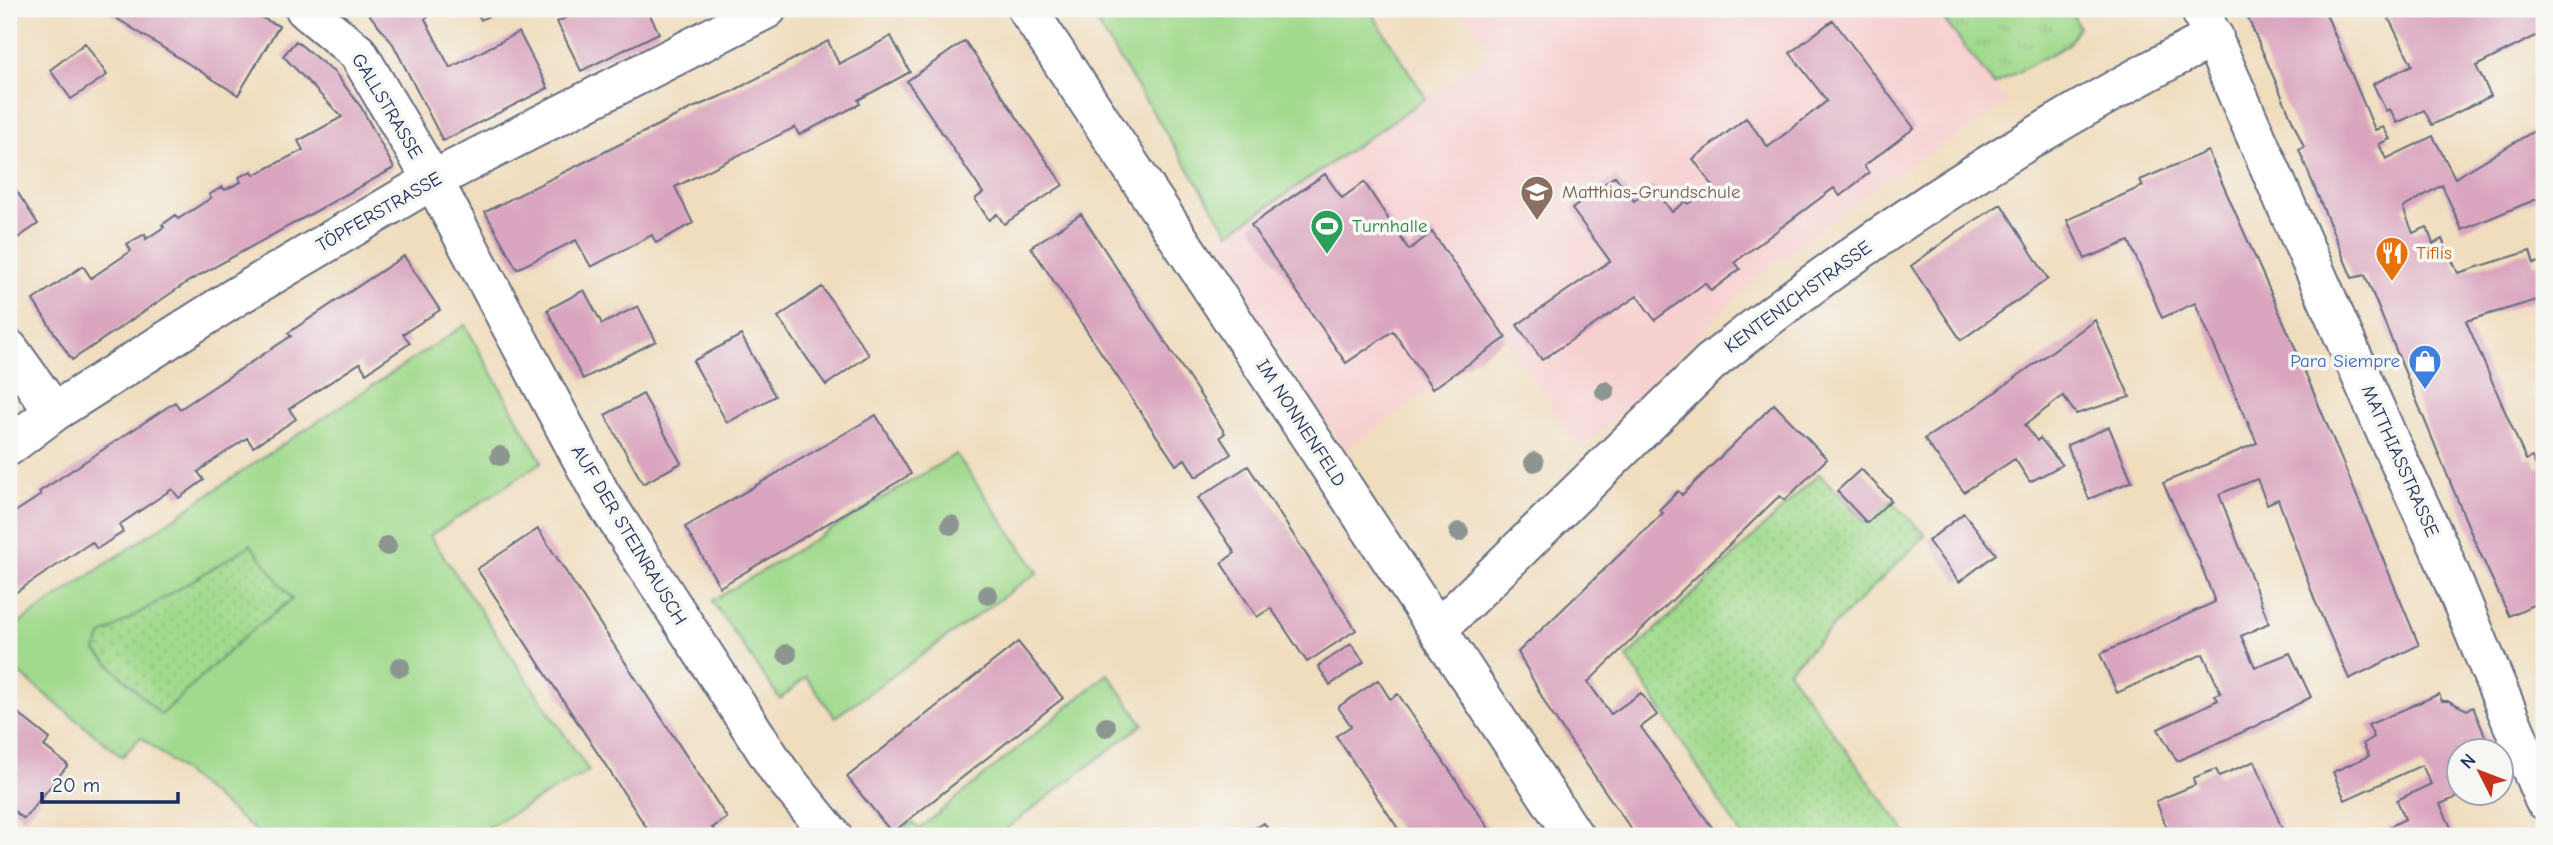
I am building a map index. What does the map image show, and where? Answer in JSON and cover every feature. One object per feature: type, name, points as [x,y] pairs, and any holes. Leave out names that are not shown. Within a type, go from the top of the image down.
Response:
[{"type":"street","name":"GALLSTRASSE","points":[[305,9],[358,53],[431,181]]},
{"type":"street","name":"TÖPFERSTRASSE","points":[[9,446],[54,412],[237,296],[431,181],[766,9]]},
{"type":"street","name":"IM NONNENFELD","points":[[1027,9],[1574,836]]},
{"type":"street","name":"KENTENICHSTRASSE","points":[[1438,629],[1710,363],[1753,328],[1935,199],[2123,86],[2207,23]]},
{"type":"street","name":"MATTHIASSTRASSE","points":[[2207,23],[2439,547],[2544,800]]},
{"type":"street","name":"AUF DER STEINRAUSCH","points":[[431,181],[448,207],[601,495],[779,771],[832,836]]},
{"type":"street","points":[[9,349],[54,412]]},
{"type":"shaded area","name":"Matthias-Grundschule","points":[[1460,9],[1936,9],[2008,103],[1862,197],[1772,266],[1582,450],[1505,339],[1345,450],[1209,247],[1492,50]]},
{"type":"green space","points":[[1088,9],[1369,9],[1426,98],[1229,233]]},
{"type":"green space","points":[[1936,9],[2070,9],[2079,27],[2068,45],[1994,85]]},
{"type":"green space","points":[[465,325],[542,462],[430,536],[589,771],[472,836],[262,836],[141,737],[122,757],[9,665],[9,630],[259,460]],"holes":[[[250,545],[291,598],[245,636]]]},
{"type":"green space","points":[[956,454],[1038,572],[835,717],[806,677],[780,699],[712,601]]},
{"type":"green space","points":[[1819,474],[1866,522],[1891,500],[1926,535],[1788,671],[1909,836],[1742,836],[1627,657]]},
{"type":"green space","points":[[251,545],[292,599],[245,636],[161,715],[96,651],[101,636]]},
{"type":"green space","points":[[1108,674],[1143,724],[997,836],[894,836],[912,822],[919,829]]},
{"type":"building","points":[[102,9],[243,9],[279,26],[238,95]]},
{"type":"building","points":[[365,9],[437,9],[425,19],[450,68],[519,32],[548,88],[443,141],[393,44]]},
{"type":"building","points":[[475,9],[502,9],[481,20]]},
{"type":"building","points":[[583,9],[647,9],[659,33],[581,71],[557,22]]},
{"type":"building","points":[[2244,9],[2324,9],[2375,130],[2383,127],[2390,139],[2379,144],[2386,159],[2433,136],[2455,178],[2544,125],[2544,196],[2462,230],[2442,185],[2403,208],[2413,233],[2427,227],[2433,244],[2442,239],[2458,273],[2530,251],[2534,264],[2544,260],[2544,298],[2466,321],[2526,460],[2532,457],[2537,468],[2544,465],[2544,600],[2509,616],[2474,540],[2365,275],[2352,278],[2299,150],[2304,147]]},
{"type":"building","points":[[2384,9],[2544,9],[2544,32],[2476,66],[2491,96],[2432,125],[2424,110],[2397,123],[2390,109],[2386,111],[2373,84],[2412,65]]},
{"type":"building","points":[[1833,20],[1914,128],[1864,166],[1869,173],[1840,196],[1834,188],[1735,262],[1740,269],[1711,291],[1705,283],[1655,320],[1637,296],[1542,360],[1517,325],[1610,261],[1572,209],[1615,176],[1634,201],[1653,186],[1672,212],[1686,201],[1689,204],[1713,186],[1693,159],[1746,118],[1768,147],[1827,101],[1790,53]]},
{"type":"building","points":[[891,36],[910,72],[858,100],[860,104],[799,135],[795,127],[675,187],[693,223],[656,243],[652,235],[591,267],[576,240],[517,269],[485,212],[690,109],[731,92],[828,41],[839,64]]},
{"type":"building","points":[[296,41],[335,73],[361,107],[394,168],[189,281],[72,360],[33,300],[83,266],[91,278],[131,251],[127,244],[145,234],[146,239],[176,215],[178,219],[211,198],[209,195],[222,187],[225,190],[241,182],[239,177],[252,171],[254,175],[303,150],[298,141],[342,117],[283,56]]},
{"type":"building","points":[[965,41],[1063,185],[1004,224],[997,214],[989,220],[975,199],[983,193],[907,81]]},
{"type":"building","points":[[85,43],[107,75],[71,99],[50,70]]},
{"type":"building","points":[[2208,151],[2290,336],[2419,645],[2349,679],[2315,601],[2278,499],[2267,504],[2257,479],[2219,494],[2269,623],[2241,636],[2255,667],[2290,653],[2311,697],[2254,727],[2177,761],[2158,729],[2218,700],[2215,695],[2221,693],[2203,654],[2117,693],[2100,654],[2215,602],[2199,560],[2163,483],[2257,443],[2195,303],[2162,318],[2129,241],[2085,259],[2067,220],[2143,186],[2140,180]]},
{"type":"building","name":"Turnhalle","points":[[1325,174],[1342,198],[1364,182],[1409,250],[1432,232],[1506,338],[1432,389],[1393,331],[1346,363],[1251,225]]},
{"type":"building","points":[[9,179],[38,224],[9,244]]},
{"type":"building","points":[[2001,204],[2048,279],[1961,340],[1911,266]]},
{"type":"building","points":[[1081,214],[1225,433],[1220,437],[1231,454],[1196,477],[1185,459],[1176,465],[1031,247]]},
{"type":"building","points":[[404,256],[440,310],[403,334],[410,343],[366,373],[360,363],[289,409],[296,419],[253,447],[247,438],[214,460],[198,472],[204,480],[179,498],[172,489],[119,525],[123,532],[97,549],[92,542],[9,597],[9,516],[41,495],[39,492],[175,402],[180,409],[291,336],[288,333]]},
{"type":"building","points":[[822,287],[869,355],[826,385],[778,317]]},
{"type":"building","points":[[584,290],[602,324],[638,306],[656,341],[583,379],[547,310]]},
{"type":"building","points":[[2095,320],[2130,397],[2076,414],[2063,396],[2025,425],[2037,441],[2040,438],[2062,465],[2030,482],[2015,459],[1964,492],[1924,439],[1979,404]]},
{"type":"building","points":[[741,335],[775,396],[727,423],[693,361]]},
{"type":"building","points":[[2544,385],[2544,402],[2538,388]]},
{"type":"building","points":[[643,394],[681,463],[643,484],[605,415]]},
{"type":"building","points":[[1774,404],[1827,459],[1785,500],[1780,496],[1775,500],[1588,682],[1611,714],[1641,693],[1657,715],[1641,727],[1718,836],[1636,836],[1549,710],[1518,652],[1663,513],[1659,510],[1678,491],[1682,495]]},
{"type":"building","points":[[876,415],[911,474],[720,587],[685,527]]},
{"type":"building","points":[[2109,427],[2132,481],[2089,499],[2067,445]]},
{"type":"building","points":[[1248,466],[1356,630],[1307,662],[1271,608],[1257,617],[1221,563],[1235,553],[1198,498]]},
{"type":"building","points":[[1861,469],[1891,500],[1867,523],[1837,491]]},
{"type":"building","points":[[1964,513],[1996,554],[1959,582],[1928,541]]},
{"type":"building","points":[[538,529],[727,818],[712,828],[719,836],[652,836],[477,569]]},
{"type":"building","points":[[1018,642],[1063,698],[892,833],[847,777]]},
{"type":"building","points":[[1351,644],[1364,662],[1330,685],[1318,666]]},
{"type":"building","points":[[1378,680],[1390,699],[1398,694],[1494,836],[1403,836],[1336,736],[1351,726],[1338,707]]},
{"type":"building","points":[[2439,694],[2442,701],[2449,701],[2467,710],[2473,707],[2485,736],[2444,736],[2444,802],[2440,804],[2455,836],[2390,836],[2387,828],[2405,819],[2397,800],[2431,784],[2422,765],[2345,800],[2333,772],[2369,756],[2363,744],[2374,737],[2368,725]]},
{"type":"building","points":[[9,706],[50,739],[44,746],[68,765],[24,819],[9,807]]},
{"type":"building","points":[[2255,761],[2284,834],[2170,836],[2156,801],[2195,785],[2193,778],[2216,769],[2219,776]]},
{"type":"building","points":[[1264,823],[1273,836],[1244,836]]},
{"type":"building","points":[[96,829],[105,836],[89,836]]},
{"type":"place","name":"Matthias-Grundschule","points":[[1537,222]]},
{"type":"place","name":"Turnhalle","points":[[1327,256]]},
{"type":"place","name":"Tiflis","points":[[2392,283]]},
{"type":"place","name":"Para Siempre","points":[[2425,391]]}]
